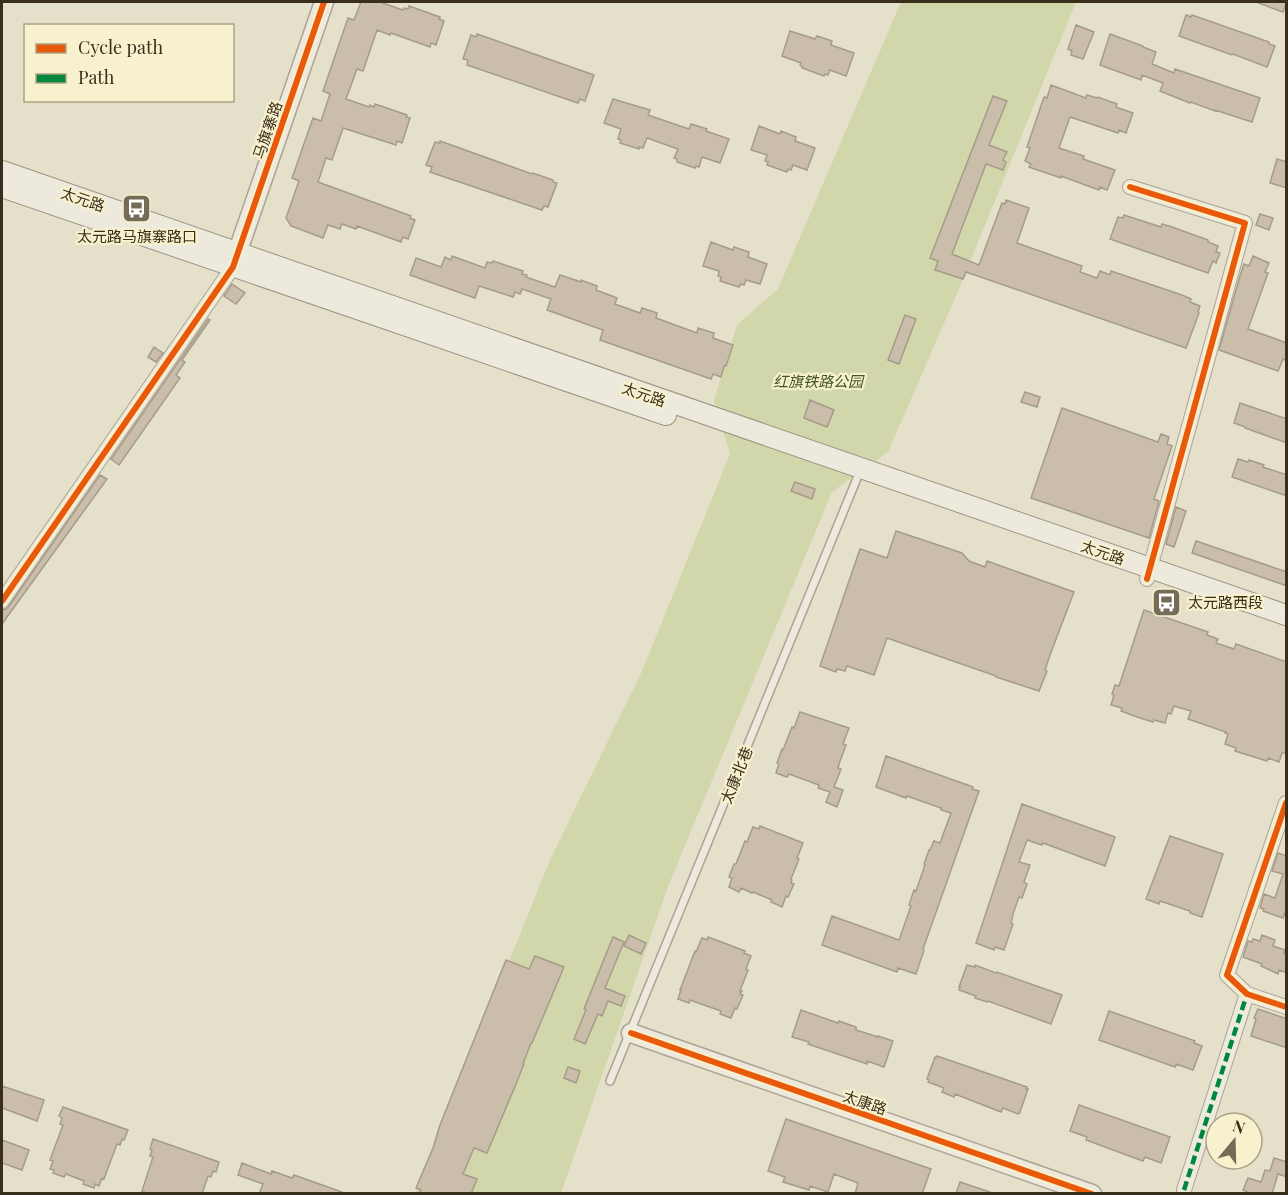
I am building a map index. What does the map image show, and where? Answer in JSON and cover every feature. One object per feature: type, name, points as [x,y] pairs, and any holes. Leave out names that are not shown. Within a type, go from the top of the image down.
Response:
[{"type":"main road","name":"太元路","points":[[2,171],[229,258]]},
{"type":"main road","name":"太元路","points":[[2,187],[229,258],[1149,574],[1287,628]]},
{"type":"main road","name":"太元路","points":[[1149,574],[1287,615]]},
{"type":"street","name":"马旗寨路","points":[[229,258],[312,2]]},
{"type":"street","name":"马旗寨路","points":[[229,258],[324,2]]},
{"type":"street","points":[[1130,187],[1245,223],[1149,574]]},
{"type":"street","points":[[2,601],[229,258]]},
{"type":"street","points":[[1287,803],[1227,975],[1247,994],[1287,1007]]},
{"type":"street","points":[[1184,1190],[1247,994]]},
{"type":"street","name":"太康路","points":[[631,1033],[1092,1194]]},
{"type":"lane","name":"太康北巷","points":[[610,1081],[858,474]]},
{"type":"green space","name":"红旗铁路公园","points":[[901,2],[1076,2],[959,289],[888,452],[832,492],[669,884],[561,1193],[415,1194],[550,860],[642,671],[730,454],[714,400],[737,325],[778,289]]},
{"type":"building","points":[[361,2],[380,2],[403,10],[408,9],[409,6],[440,17],[439,19],[444,21],[436,45],[431,43],[430,47],[377,30],[363,71],[357,69],[346,99],[369,107],[370,105],[374,107],[375,104],[407,115],[406,117],[410,118],[402,143],[397,141],[396,145],[343,128],[332,160],[326,158],[318,182],[411,216],[410,218],[415,220],[408,239],[403,237],[401,242],[357,226],[356,229],[342,224],[340,229],[328,225],[323,238],[291,226],[286,218],[299,181],[292,178],[313,118],[321,121],[330,94],[323,91],[348,18],[354,20]]},
{"type":"building","points":[[1256,2],[1287,2],[1283,12]]},
{"type":"building","points":[[1186,15],[1191,17],[1192,15],[1269,42],[1275,46],[1267,67],[1179,36]]},
{"type":"building","points":[[1076,25],[1094,32],[1083,59],[1071,55],[1072,51],[1068,49]]},
{"type":"building","points":[[790,31],[815,39],[817,36],[832,41],[831,45],[854,53],[846,76],[830,70],[828,75],[824,76],[802,68],[801,63],[782,56]]},
{"type":"building","points":[[477,34],[594,75],[585,101],[580,99],[578,103],[467,65],[468,60],[463,59],[471,35],[476,37]]},
{"type":"building","points":[[1110,34],[1156,52],[1152,64],[1174,73],[1175,69],[1260,98],[1252,122],[1160,91],[1163,83],[1142,75],[1141,80],[1100,65]]},
{"type":"building","points":[[1051,85],[1086,98],[1087,95],[1098,97],[1133,113],[1126,133],[1119,130],[1118,133],[1070,117],[1059,148],[1115,170],[1107,190],[1100,187],[1099,190],[1029,167],[1031,164],[1025,161],[1030,148],[1027,147],[1044,97],[1047,98]]},
{"type":"building","points":[[993,96],[1007,101],[989,145],[1007,152],[1003,160],[1006,162],[1003,170],[986,164],[952,254],[979,265],[1002,203],[1005,204],[1006,200],[1029,208],[1017,243],[1082,266],[1080,272],[1097,278],[1100,271],[1110,275],[1111,271],[1182,295],[1191,299],[1190,302],[1200,306],[1186,348],[966,272],[963,279],[935,270],[938,261],[930,258]]},
{"type":"building","points":[[613,99],[650,110],[648,115],[689,129],[691,124],[729,139],[720,163],[702,157],[699,167],[695,168],[677,162],[674,158],[678,149],[647,138],[643,148],[639,147],[639,149],[620,143],[621,140],[618,139],[621,129],[604,123]]},
{"type":"building","points":[[759,126],[780,134],[781,131],[796,137],[795,141],[815,148],[807,170],[793,165],[787,172],[767,165],[768,162],[765,161],[767,155],[751,150]]},
{"type":"building","points":[[440,141],[553,180],[557,183],[548,207],[544,206],[542,210],[430,172],[432,167],[426,165],[435,142],[440,143]]},
{"type":"building","points":[[1277,159],[1287,162],[1287,188],[1270,183]]},
{"type":"building","points":[[1260,214],[1273,218],[1269,230],[1256,225]]},
{"type":"building","points":[[1124,215],[1161,227],[1162,224],[1208,240],[1218,246],[1216,252],[1220,253],[1216,263],[1213,261],[1208,273],[1110,239],[1118,217],[1123,218]]},
{"type":"building","points":[[711,242],[733,250],[734,247],[749,252],[748,257],[767,264],[760,284],[746,280],[744,285],[741,284],[739,287],[720,281],[719,271],[703,266]]},
{"type":"building","points":[[452,256],[485,268],[487,262],[492,263],[493,261],[523,271],[522,274],[527,275],[526,277],[555,287],[560,275],[597,286],[596,290],[617,298],[615,304],[640,313],[642,308],[657,313],[656,318],[697,333],[698,328],[714,333],[713,338],[733,345],[726,366],[724,366],[721,377],[713,374],[711,379],[600,340],[603,330],[547,310],[551,299],[522,289],[520,294],[515,292],[513,297],[479,286],[475,298],[410,275],[416,258],[441,267],[445,257],[451,260]]},
{"type":"building","points":[[1253,256],[1269,263],[1265,272],[1268,273],[1248,329],[1287,343],[1287,361],[1283,359],[1278,371],[1219,350],[1244,264],[1249,266]]},
{"type":"building","points":[[232,284],[245,293],[236,304],[224,296]]},
{"type":"building","points":[[905,315],[916,319],[899,364],[888,360]]},
{"type":"building","points":[[208,319],[210,320],[182,360],[185,362],[176,375],[180,378],[119,465],[111,459]]},
{"type":"building","points":[[154,347],[163,353],[156,362],[148,357]]},
{"type":"building","points":[[1025,392],[1040,397],[1037,407],[1021,402]]},
{"type":"building","points":[[810,400],[834,410],[827,427],[804,418]]},
{"type":"building","points":[[1240,403],[1287,419],[1287,443],[1234,423]]},
{"type":"building","points":[[1062,408],[1158,442],[1161,434],[1169,437],[1167,444],[1172,446],[1154,499],[1159,501],[1149,538],[1031,498]]},
{"type":"building","points":[[1238,459],[1248,462],[1249,460],[1287,475],[1287,496],[1232,477]]},
{"type":"building","points":[[100,475],[107,479],[2,624],[2,610],[9,606]]},
{"type":"building","points":[[795,482],[815,489],[812,499],[791,491]]},
{"type":"building","points":[[1176,507],[1186,511],[1174,547],[1166,544]]},
{"type":"building","points":[[896,531],[962,553],[969,561],[985,567],[987,561],[1074,592],[1039,691],[887,638],[874,675],[847,666],[845,671],[837,669],[836,672],[820,666],[860,549],[887,558]]},
{"type":"building","points":[[1196,541],[1287,572],[1287,586],[1192,553]]},
{"type":"building","points":[[1144,610],[1208,632],[1207,635],[1218,639],[1216,643],[1234,649],[1236,644],[1287,662],[1287,748],[1285,753],[1282,753],[1279,762],[1268,758],[1267,761],[1235,751],[1236,748],[1225,744],[1228,734],[1226,732],[1188,719],[1191,711],[1174,706],[1171,714],[1168,713],[1165,723],[1140,718],[1111,705],[1115,685],[1119,686]]},
{"type":"building","points":[[800,712],[849,728],[838,768],[841,769],[834,787],[843,790],[837,807],[826,802],[830,792],[818,788],[819,785],[789,774],[787,777],[776,773],[782,749]]},
{"type":"building","points":[[886,756],[979,791],[916,974],[898,968],[897,972],[822,945],[832,916],[899,940],[929,850],[934,841],[940,843],[951,813],[876,787]]},
{"type":"building","points":[[1022,804],[1115,837],[1105,866],[1043,843],[1042,845],[1027,840],[1019,862],[1030,865],[1024,882],[1027,884],[1013,914],[1011,923],[1013,924],[1004,950],[995,947],[994,950],[976,943]]},
{"type":"building","points":[[760,826],[803,843],[791,879],[791,883],[794,884],[782,907],[753,892],[741,888],[739,892],[729,887],[732,878],[729,877],[745,841],[747,842],[753,827],[759,829]]},
{"type":"building","points":[[1170,836],[1223,854],[1202,917],[1160,901],[1159,904],[1146,899]]},
{"type":"building","points":[[1278,853],[1287,856],[1287,907],[1283,918],[1260,908],[1264,894],[1275,898],[1283,874],[1272,871]]},
{"type":"building","points":[[629,935],[646,943],[641,954],[624,946]]},
{"type":"building","points":[[1262,935],[1275,940],[1273,946],[1285,950],[1287,973],[1279,970],[1278,974],[1261,966],[1262,964],[1243,957],[1248,941],[1252,942],[1253,939],[1260,941]]},
{"type":"building","points":[[613,937],[624,942],[605,988],[625,996],[621,1006],[608,1001],[602,1016],[598,1014],[585,1044],[574,1039]]},
{"type":"building","points":[[708,937],[745,951],[744,953],[751,956],[740,991],[743,995],[731,1018],[720,1014],[721,1011],[690,1000],[689,1003],[678,999],[695,951],[702,938],[707,940]]},
{"type":"building","points":[[535,956],[564,967],[487,1153],[474,1148],[463,1174],[477,1179],[471,1194],[419,1194],[421,1190],[416,1188],[506,960],[529,969]]},
{"type":"building","points":[[967,965],[975,967],[975,965],[1062,995],[1051,1024],[975,998],[976,996],[959,990]]},
{"type":"building","points":[[1258,1009],[1287,1019],[1287,1048],[1251,1036]]},
{"type":"building","points":[[801,1010],[893,1041],[884,1067],[867,1061],[867,1064],[792,1037]]},
{"type":"building","points":[[1109,1011],[1195,1041],[1194,1043],[1202,1046],[1193,1070],[1176,1064],[1175,1067],[1099,1040]]},
{"type":"building","points":[[937,1056],[1027,1087],[1020,1112],[1018,1114],[1003,1108],[1001,1112],[955,1094],[954,1097],[942,1092],[944,1088],[928,1082],[927,1079]]},
{"type":"building","points":[[568,1067],[580,1071],[576,1083],[564,1078]]},
{"type":"building","points":[[2,1086],[44,1100],[37,1121],[2,1108]]},
{"type":"building","points":[[1079,1105],[1170,1137],[1161,1163],[1145,1157],[1143,1161],[1086,1140],[1087,1137],[1070,1131]]},
{"type":"building","points":[[63,1107],[128,1130],[124,1140],[122,1139],[120,1145],[117,1144],[104,1179],[102,1178],[99,1186],[95,1184],[94,1188],[66,1174],[64,1177],[53,1173],[54,1170],[50,1169],[53,1161],[50,1160],[63,1125],[60,1124],[62,1118],[59,1116]]},
{"type":"building","points":[[786,1119],[931,1169],[922,1194],[855,1194],[858,1183],[834,1174],[828,1192],[810,1186],[809,1190],[783,1182],[785,1177],[768,1171]]},
{"type":"building","points":[[153,1139],[219,1162],[216,1172],[213,1171],[211,1177],[208,1176],[202,1194],[148,1194],[142,1191],[153,1157],[150,1156],[152,1150],[150,1149]]},
{"type":"building","points":[[2,1140],[29,1150],[22,1170],[2,1163]]},
{"type":"building","points":[[1274,1158],[1287,1162],[1287,1177],[1278,1174],[1272,1194],[1252,1194],[1243,1190],[1248,1178],[1261,1182],[1265,1170],[1270,1171]]},
{"type":"building","points":[[242,1163],[271,1174],[272,1171],[292,1178],[294,1175],[342,1192],[342,1194],[259,1194],[263,1184],[238,1175]]},
{"type":"building","points":[[960,1182],[990,1192],[990,1194],[956,1194]]},
{"type":"marked path","points":[[1184,1190],[1247,994]]},
{"type":"cycle path","points":[[2,601],[233,267],[324,2]]},
{"type":"cycle path","points":[[1130,187],[1245,223],[1147,579]]},
{"type":"cycle path","points":[[1286,803],[1227,975],[1247,994],[1286,1007]]},
{"type":"cycle path","points":[[631,1033],[1092,1194]]},
{"type":"place","name":"太元路马旗寨路口","points":[[137,209]]},
{"type":"place","name":"太元路西段","points":[[1167,602]]}]
